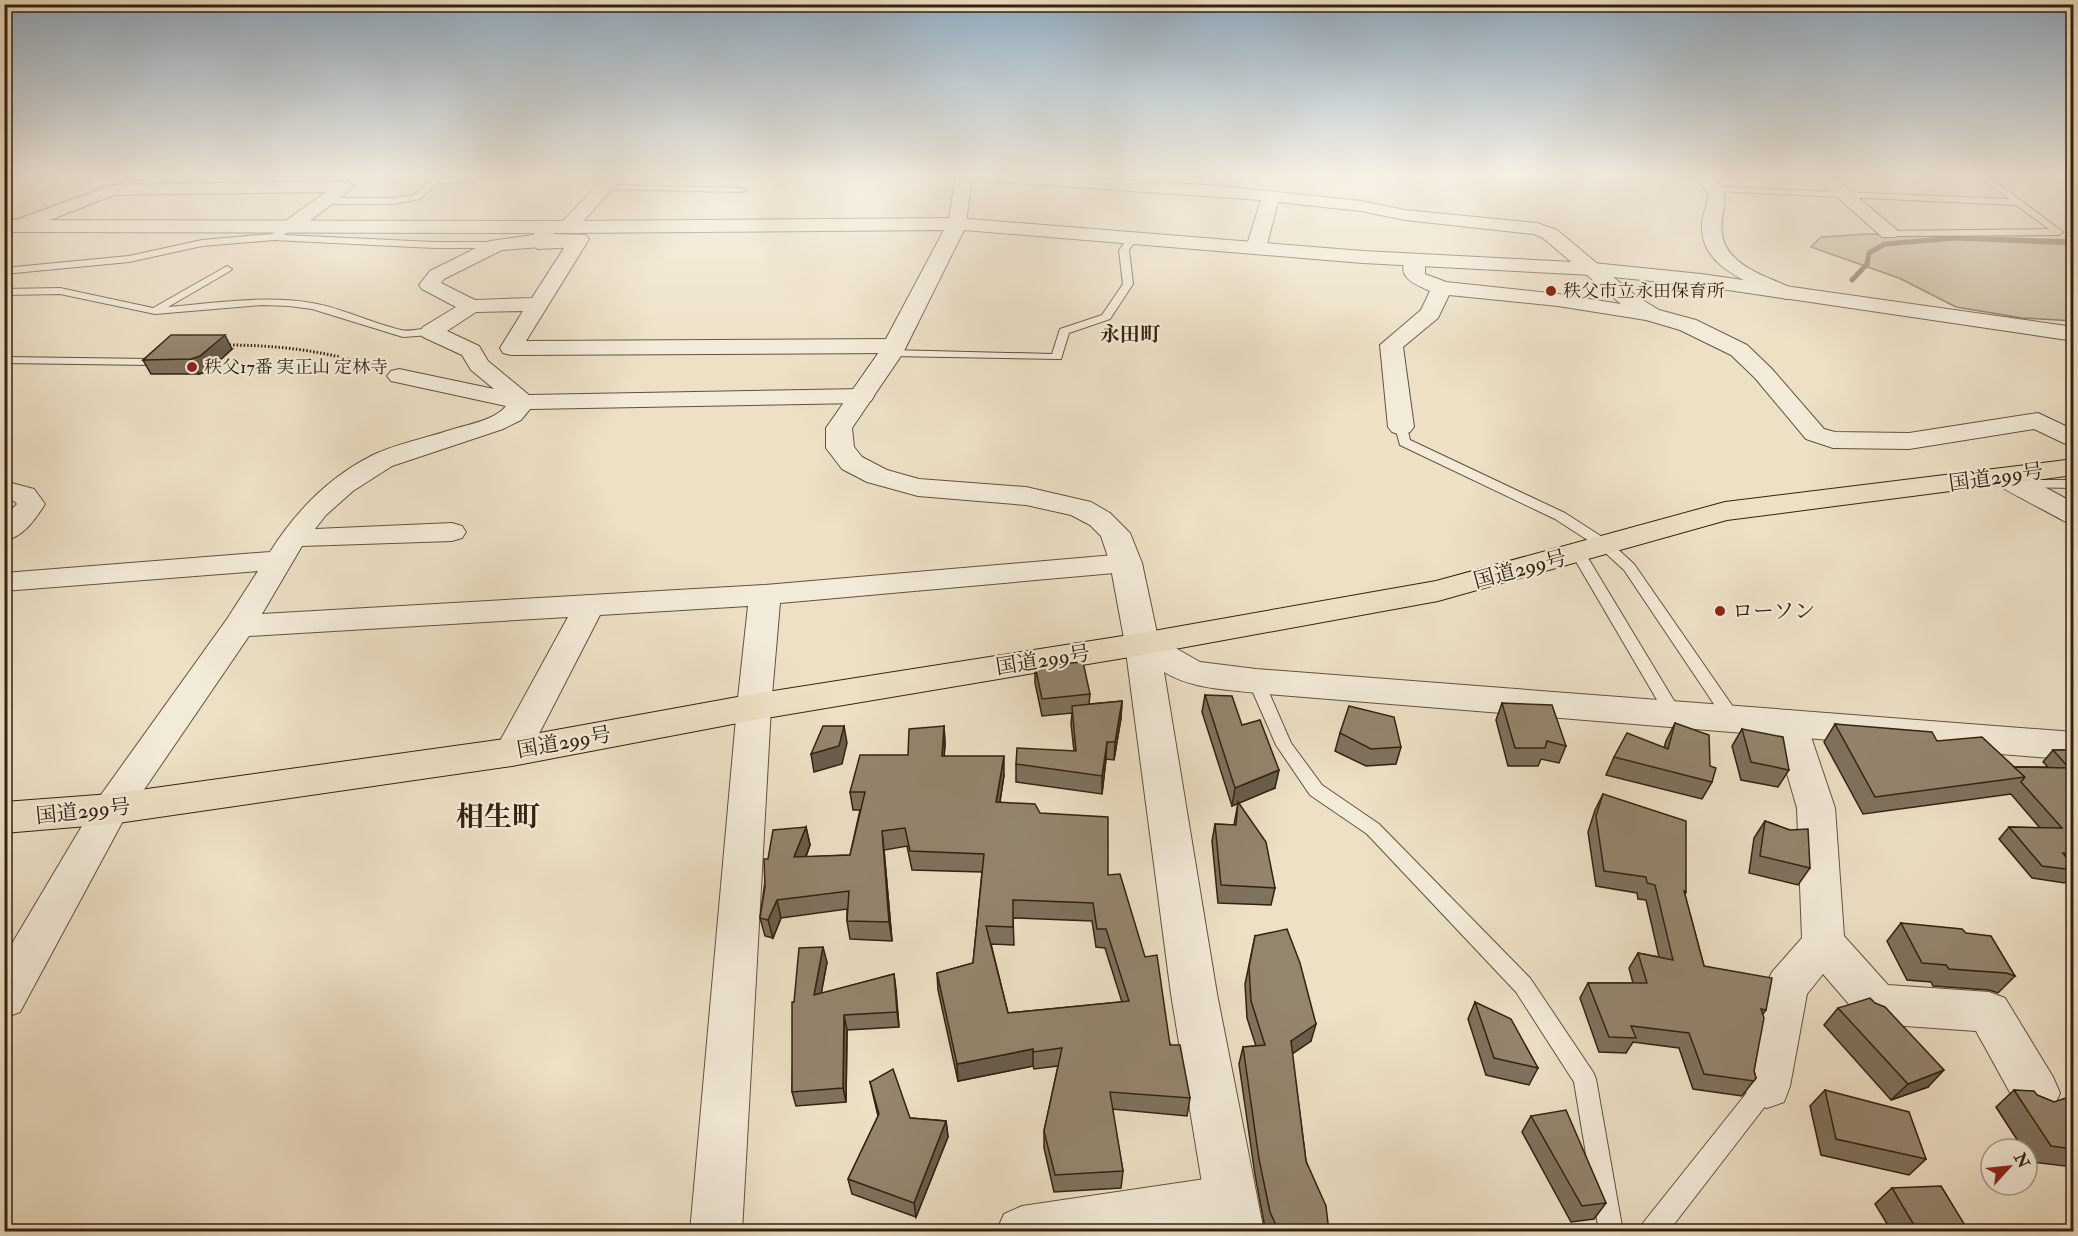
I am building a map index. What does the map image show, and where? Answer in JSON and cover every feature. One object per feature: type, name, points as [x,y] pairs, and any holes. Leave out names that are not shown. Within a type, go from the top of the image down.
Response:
[{"type":"highway","name":"国道299号","points":[[4,818],[111,809],[512,752],[754,707],[1142,644],[1438,591],[1725,512],[2009,481],[2073,467]]},
{"type":"street","points":[[437,234],[606,234]]},
{"type":"street","points":[[952,234],[893,349],[839,428],[840,448],[852,463],[877,476],[918,487],[1026,496],[1081,508],[1100,519],[1115,532],[1126,563],[1142,644],[1194,994],[1235,1216],[1022,1232]]},
{"type":"street","points":[[1070,234],[1415,259],[1593,269],[1701,280],[2073,334]]},
{"type":"street","points":[[1256,248],[1260,234]]},
{"type":"street","points":[[1549,234],[1629,300],[1651,315]]},
{"type":"street","points":[[1714,234],[1720,252],[1728,262],[1786,293]]},
{"type":"street","points":[[536,304],[471,306],[429,285],[437,275],[495,246],[558,235]]},
{"type":"street","points":[[558,235],[561,272],[536,304],[510,348],[893,349]]},
{"type":"street","points":[[1415,259],[1415,277],[1442,288],[1558,300],[1651,315],[1688,325],[1739,350],[1763,373],[1815,434],[1833,440],[1909,441],[2038,421],[2073,440]]},
{"type":"street","points":[[1401,427],[1391,345],[1430,313],[1442,288]]},
{"type":"street","points":[[431,332],[471,306]]},
{"type":"street","points":[[431,332],[471,351],[479,365],[523,402]]},
{"type":"street","points":[[399,376],[523,402],[862,396]]},
{"type":"street","points":[[4,998],[111,809],[239,626],[286,549],[316,509],[343,485],[383,460],[494,424],[512,415],[523,402]]},
{"type":"street","points":[[2009,481],[2073,515]]},
{"type":"street","points":[[4,489],[24,495],[31,504],[4,533]]},
{"type":"street","points":[[4,582],[452,532]]},
{"type":"street","points":[[239,626],[765,595],[1126,563]]},
{"type":"street","points":[[716,1232],[754,707],[765,595]]},
{"type":"street","points":[[512,752],[589,606]]},
{"type":"street","points":[[1142,644],[1191,674],[2073,746]]},
{"type":"street","points":[[1789,722],[1816,808],[1823,943],[1877,1004],[1989,1012],[2036,1093]]},
{"type":"street","points":[[1767,1086],[1787,986],[1823,943]]},
{"type":"lane","points":[[4,271],[129,259],[202,243],[270,234]]},
{"type":"lane","points":[[302,234],[434,245],[495,246],[558,235]]},
{"type":"lane","points":[[893,349],[1057,357],[1064,331],[1106,317],[1128,284],[1124,250],[1132,239]]},
{"type":"lane","points":[[155,310],[227,268]]},
{"type":"lane","points":[[4,292],[60,291],[155,310],[262,302],[289,303],[313,306],[403,334],[431,332]]},
{"type":"lane","points":[[4,360],[151,362]]},
{"type":"lane","points":[[1401,427],[1404,442],[1560,516],[1592,549],[1673,713]]},
{"type":"lane","points":[[2009,481],[2073,484]]},
{"type":"lane","points":[[1592,549],[1629,567],[1732,718]]},
{"type":"lane","points":[[1256,681],[1284,745],[1316,790],[1373,829],[1523,985],[1586,1079],[1611,1232]]},
{"type":"lane","points":[[1652,1232],[1767,1086]]},
{"type":"path","points":[[224,345],[307,348],[357,361],[399,376]]},
{"type":"shaded area","points":[[1868,234],[2073,240],[2073,321],[2022,318],[1956,307],[1899,278],[1811,247],[1821,237]]},
{"type":"building","points":[[171,335],[225,335],[200,356],[191,359],[143,360]]},
{"type":"building","points":[[1083,662],[1090,694],[1042,699],[1035,666]]},
{"type":"building","points":[[1205,695],[1232,696],[1242,725],[1260,720],[1279,770],[1235,788]]},
{"type":"building","points":[[1122,701],[1115,742],[1107,742],[1102,776],[1016,764],[1017,748],[1076,751],[1072,706]]},
{"type":"building","points":[[1502,703],[1552,705],[1566,746],[1547,741],[1545,748],[1515,748]]},
{"type":"building","points":[[1349,706],[1394,717],[1401,747],[1371,749],[1340,733]]},
{"type":"building","points":[[1675,723],[1709,735],[1710,766],[1716,768],[1712,782],[1614,757],[1627,733],[1668,749]]},
{"type":"building","points":[[1835,724],[1932,732],[1937,741],[1982,737],[2025,777],[1875,797]]},
{"type":"building","points":[[823,726],[844,726],[839,746],[811,754]]},
{"type":"building","points":[[944,726],[942,756],[1004,756],[996,802],[1035,804],[1040,813],[1108,817],[1108,875],[1120,874],[1145,957],[1157,955],[1170,1045],[1180,1045],[1190,1098],[1110,1092],[1123,1171],[1055,1175],[1044,1131],[1062,1048],[1033,1052],[1033,1049],[957,1064],[937,973],[973,963],[984,854],[910,851],[905,828],[882,831],[889,922],[847,921],[849,891],[777,900],[768,920],[760,918],[765,887],[764,859],[768,859],[773,830],[806,827],[794,857],[850,855],[865,792],[850,792],[860,755],[908,755],[909,729]],"holes":[[[1013,900],[1093,903],[1097,929],[1106,929],[1129,1001],[1008,1013],[986,926],[1013,927]]]},
{"type":"building","points":[[1742,729],[1783,737],[1789,770],[1751,762]]},
{"type":"building","points":[[2053,750],[2073,750],[2073,855],[2063,853],[2073,870],[2042,866],[2009,827],[2062,828],[2021,782],[2025,777],[2014,767],[2069,768]]},
{"type":"building","points":[[1603,794],[1686,821],[1686,892],[1684,891],[1704,966],[1772,978],[1766,1010],[1761,1009],[1764,1018],[1754,1081],[1704,1074],[1689,1033],[1631,1026],[1636,1038],[1609,1037],[1588,983],[1647,983],[1638,953],[1673,960],[1655,885],[1647,883],[1646,877],[1604,871],[1596,816]]},
{"type":"building","points":[[1238,802],[1266,842],[1275,888],[1221,885],[1215,824],[1236,825]]},
{"type":"building","points":[[1765,821],[1790,830],[1808,829],[1810,868],[1760,856]]},
{"type":"building","points":[[1901,923],[1962,929],[1966,933],[1991,936],[2015,976],[2006,973],[1949,969],[1946,965],[1922,963]]},
{"type":"building","points":[[1287,929],[1300,963],[1316,1024],[1291,1041],[1306,1161],[1326,1206],[1329,1232],[1279,1232],[1270,1212],[1259,1159],[1243,1047],[1265,1045],[1251,1001],[1249,967],[1255,936]]},
{"type":"building","points":[[823,947],[814,995],[894,974],[897,1012],[844,1015],[843,1088],[792,1092],[792,1002],[794,1002],[799,948]]},
{"type":"building","points":[[1870,998],[1885,1007],[1944,1070],[1908,1084],[1838,1008]]},
{"type":"building","points":[[1475,1002],[1511,1019],[1538,1068],[1494,1058]]},
{"type":"building","points":[[893,1069],[910,1118],[946,1121],[914,1203],[848,1179],[879,1114],[870,1082]]},
{"type":"building","points":[[1825,1090],[1909,1112],[1926,1159],[1836,1139]]},
{"type":"building","points":[[2014,1090],[2034,1091],[2037,1095],[2054,1102],[2066,1098],[2073,1110],[2073,1149],[2051,1146]]},
{"type":"building","points":[[1566,1110],[1606,1203],[1582,1206],[1531,1116]]},
{"type":"building","points":[[1941,1186],[1969,1232],[1918,1232],[1892,1188]]},
{"type":"waterway","points":[[1852,280],[1867,264],[1869,253],[1885,244],[1955,238],[2074,243]]},
{"type":"place","name":"秩父市立永田保育所","points":[[1551,291]]},
{"type":"place","name":"秩父17番 実正山 定林寺","points":[[192,367]]},
{"type":"place","name":"ローソン","points":[[1720,611]]},
{"type":"district","name":"永田町","points":[[1130,334]]},
{"type":"district","name":"相生町","points":[[498,816]]}]
